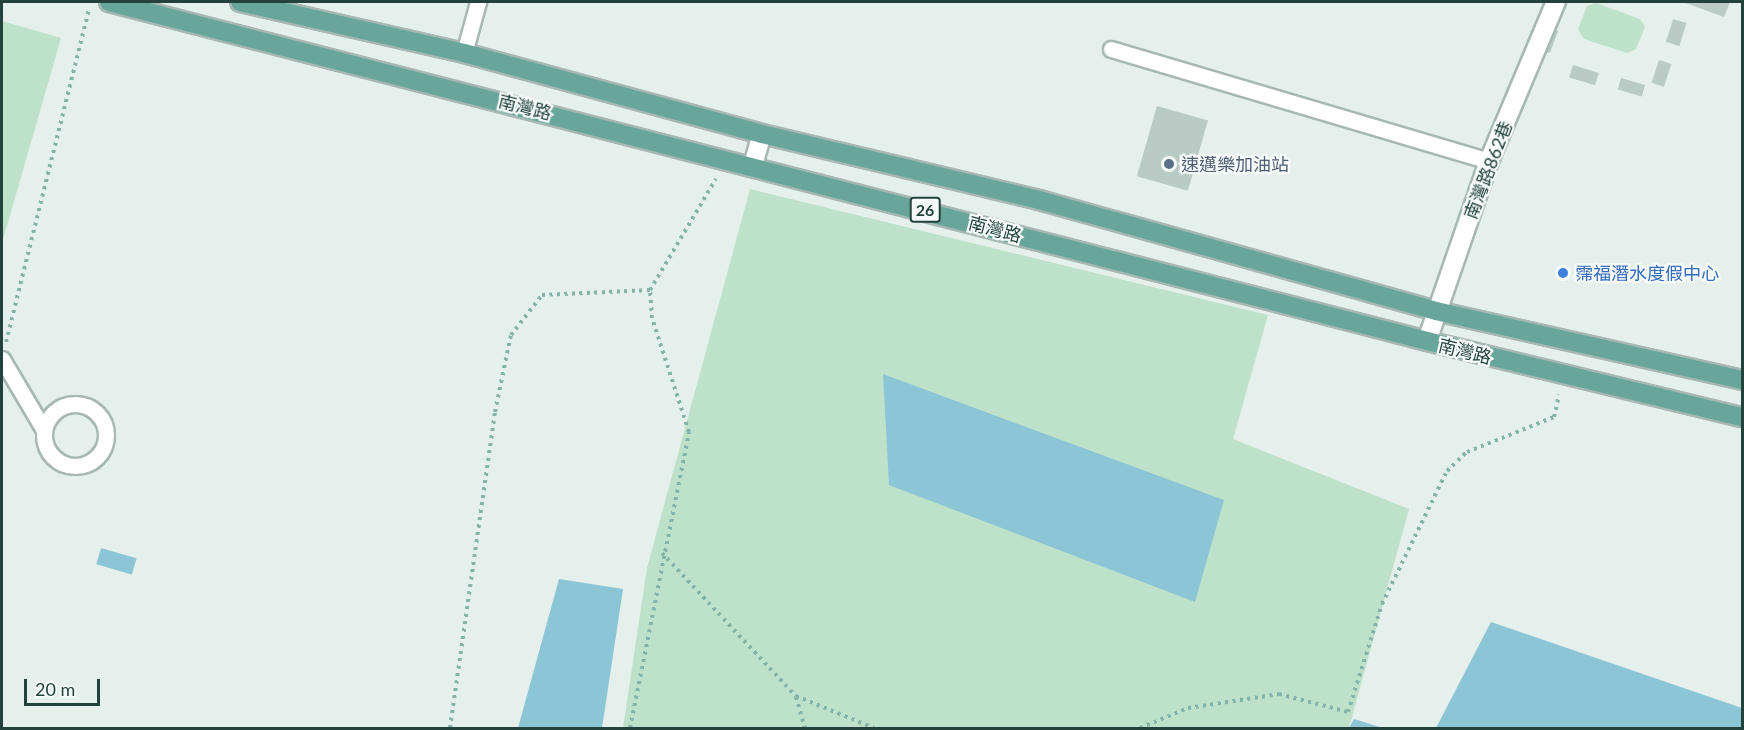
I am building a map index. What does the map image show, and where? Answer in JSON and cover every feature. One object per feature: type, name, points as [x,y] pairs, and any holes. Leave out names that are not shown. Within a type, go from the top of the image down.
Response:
[{"type":"main road","name":"南灣路","points":[[109,2],[730,159],[1427,341],[1743,417]]},
{"type":"main road","name":"南灣路","points":[[240,2],[464,53],[762,134],[1039,200],[1436,311],[1743,380]]},
{"type":"street","name":"南灣路862巷","points":[[1427,341],[1489,161],[1556,2]]},
{"type":"street","points":[[753,165],[762,134]]},
{"type":"lane","points":[[464,53],[478,2]]},
{"type":"lane","points":[[1111,49],[1489,161]]},
{"type":"lane","points":[[2,359],[44,430],[47,451],[64,465],[86,465],[102,451],[106,440],[102,419],[86,406],[64,406],[55,411],[44,430]]},
{"type":"path","points":[[2,359],[90,2]]},
{"type":"path","points":[[630,729],[662,553],[689,432],[652,318],[650,290],[702,197],[730,159]]},
{"type":"path","points":[[450,729],[495,412],[511,334],[542,296],[650,290]]},
{"type":"path","points":[[1140,729],[1188,708],[1279,694],[1348,712],[1382,604],[1447,471],[1467,452],[1554,417],[1564,374]]},
{"type":"path","points":[[662,553],[796,696],[874,729]]},
{"type":"path","points":[[796,696],[805,729]]},
{"type":"green space","points":[[1596,3],[1640,19],[1645,27],[1636,49],[1627,53],[1584,39],[1578,29],[1587,6]]},
{"type":"green space","points":[[2,21],[61,38],[2,243]]},
{"type":"green space","points":[[750,189],[1268,315],[1233,439],[1409,509],[1349,728],[623,728],[647,568]]},
{"type":"water","points":[[883,374],[1224,500],[1195,602],[889,485]]},
{"type":"water","points":[[101,548],[137,558],[132,575],[96,564]]},
{"type":"water","points":[[559,579],[623,589],[602,728],[518,728]]},
{"type":"water","points":[[1491,622],[1742,708],[1742,728],[1436,728]]},
{"type":"water","points":[[1354,719],[1383,728],[1349,728]]},
{"type":"building","points":[[1683,2],[1730,2],[1724,17]]},
{"type":"building","points":[[1673,19],[1686,23],[1679,46],[1666,42]]},
{"type":"building","points":[[1545,26],[1558,31],[1550,53],[1538,50]]},
{"type":"building","points":[[1659,60],[1671,64],[1664,87],[1652,83]]},
{"type":"building","points":[[1573,65],[1599,73],[1595,85],[1569,77]]},
{"type":"building","points":[[1621,78],[1645,85],[1642,96],[1618,90]]},
{"type":"building","points":[[1157,106],[1208,121],[1188,191],[1137,176]]},
{"type":"place","name":"速邁樂加油站","points":[[1169,164]]},
{"type":"place","name":"霈福潛水度假中心","points":[[1563,273]]}]
